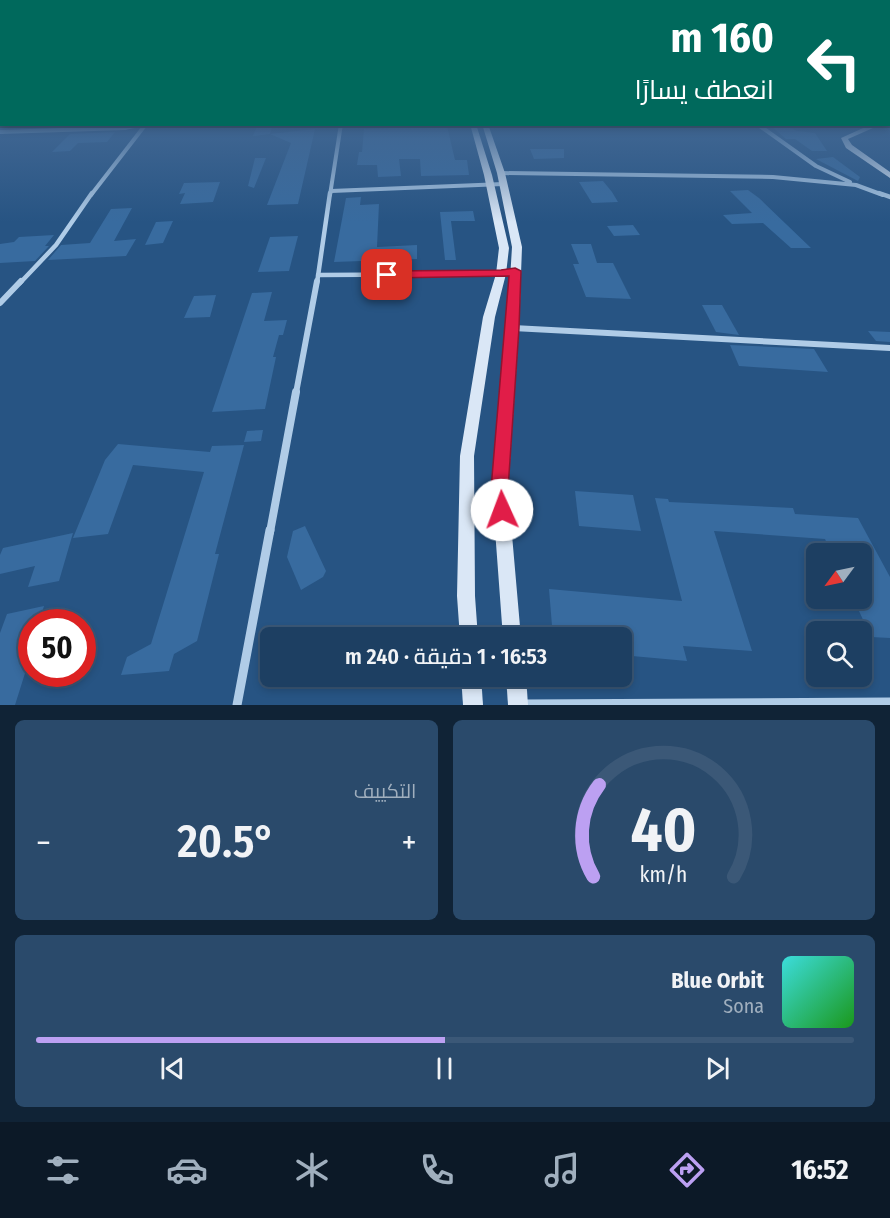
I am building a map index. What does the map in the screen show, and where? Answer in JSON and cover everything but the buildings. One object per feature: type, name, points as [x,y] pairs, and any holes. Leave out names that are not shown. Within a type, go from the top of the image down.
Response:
[{"type":"main road","points":[[468,627],[466,596],[466,456],[489,317],[501,274],[504,248],[482,156]]},
{"type":"main road","points":[[495,156],[517,248],[500,489],[511,627]]},
{"type":"main road","points":[[863,156],[890,176]]},
{"type":"main road","points":[[472,687],[473,705]]},
{"type":"main road","points":[[517,687],[518,705]]},
{"type":"street","points":[[0,303],[56,244],[76,213],[120,156]]},
{"type":"street","points":[[237,705],[318,275],[336,156]]},
{"type":"street","points":[[802,156],[816,166],[856,185],[890,197]]},
{"type":"street","points":[[331,191],[489,184],[502,178],[773,177],[856,185]]},
{"type":"street","points":[[318,275],[501,274],[515,271]]},
{"type":"street","points":[[513,328],[890,348]]},
{"type":"street","points":[[518,705],[890,702]]},
{"type":"route","points":[[387,275],[501,274],[515,271],[513,328],[500,489],[502,510]]}]
